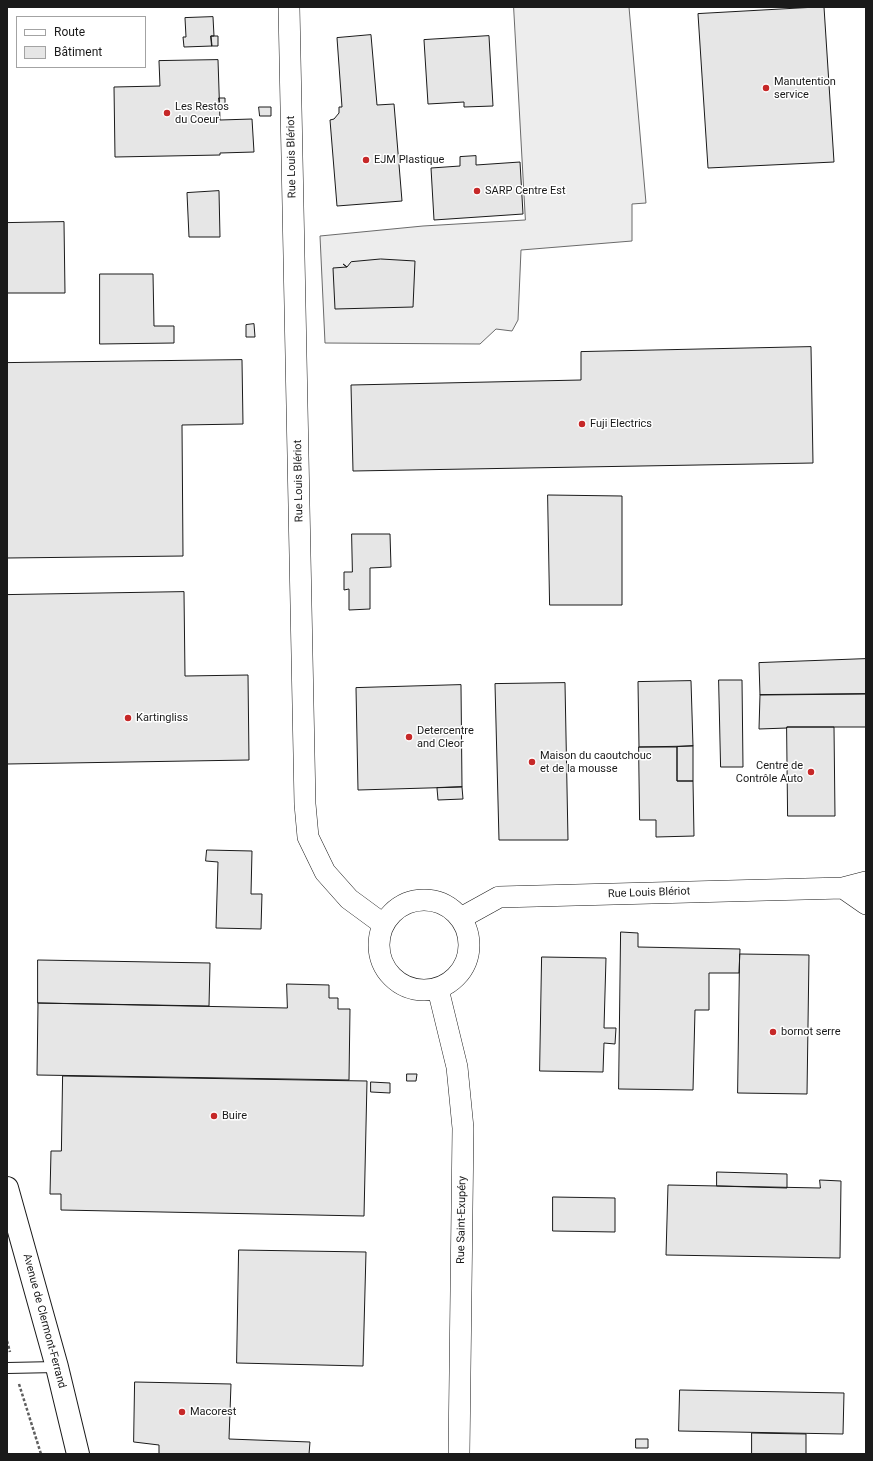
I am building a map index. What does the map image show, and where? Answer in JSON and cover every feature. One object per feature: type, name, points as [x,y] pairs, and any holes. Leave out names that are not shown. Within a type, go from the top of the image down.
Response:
[{"type":"street","name":"Rue Louis Blériot","points":[[289,7],[305,804],[308,837],[325,872],[349,899],[383,924]]},
{"type":"street","name":"Rue Louis Blériot","points":[[461,918],[499,897],[843,888],[866,882]]},
{"type":"street","points":[[843,888],[866,904]]},
{"type":"street","points":[[420,899],[436,900],[450,907],[461,918],[468,931],[470,945],[468,959],[461,972],[451,982],[438,989],[423,991],[408,988],[394,980],[385,968],[379,954],[379,939],[383,924],[392,912],[405,903],[420,899]]},
{"type":"street","name":"Rue Saint-Exupéry","points":[[438,989],[457,1067],[463,1128],[459,1454]]},
{"type":"street","name":"Avenue de Clermont-Ferrand","points":[[7,1188],[58,1367],[78,1454]]},
{"type":"lane","points":[[11,1368],[58,1367]]},
{"type":"path","points":[[11,1368],[41,1454]]},
{"type":"shaded area","points":[[514,7],[629,7],[646,203],[632,204],[632,241],[521,250],[518,320],[512,331],[496,329],[480,344],[325,343],[320,236],[423,226],[525,220]]},
{"type":"building","name":"Manutention service","points":[[824,7],[834,162],[708,168],[698,14]]},
{"type":"building","points":[[213,17],[214,36],[211,36],[212,46],[184,47],[183,37],[186,37],[185,18]]},
{"type":"building","name":"EJM Plastique","points":[[371,35],[377,105],[394,104],[402,201],[337,206],[330,120],[334,119],[339,113],[339,107],[342,107],[337,38]]},
{"type":"building","points":[[211,36],[218,36],[218,46],[212,46]]},
{"type":"building","points":[[489,36],[493,106],[464,107],[464,102],[428,104],[424,40]]},
{"type":"building","name":"Les Restos du Coeur","points":[[218,60],[220,120],[252,119],[254,152],[220,153],[220,155],[115,157],[114,87],[160,86],[159,61]]},
{"type":"building","points":[[219,98],[225,98],[225,107],[220,107]]},
{"type":"building","points":[[259,107],[271,107],[271,116],[260,116]]},
{"type":"building","name":"SARP Centre Est","points":[[476,156],[476,165],[520,162],[523,214],[434,220],[431,168],[460,166],[460,157]]},
{"type":"building","points":[[219,191],[220,237],[189,237],[187,193]]},
{"type":"building","points":[[64,222],[65,293],[7,293],[7,223]]},
{"type":"building","points":[[381,259],[415,261],[413,307],[335,309],[333,268],[347,267],[351,262]]},
{"type":"building","points":[[100,274],[153,274],[154,326],[174,326],[174,343],[100,344]]},
{"type":"building","points":[[254,324],[255,337],[246,337],[246,325]]},
{"type":"building","name":"Fuji Electrics","points":[[811,347],[813,463],[353,471],[351,385],[581,380],[581,352]]},
{"type":"building","points":[[242,360],[243,424],[182,425],[183,556],[7,558],[7,363]]},
{"type":"building","points":[[548,495],[622,496],[622,605],[550,605]]},
{"type":"building","points":[[352,534],[390,534],[391,567],[370,568],[370,609],[349,610],[349,589],[344,590],[344,572],[352,572]]},
{"type":"building","name":"Kartingliss","points":[[184,592],[185,676],[248,675],[249,760],[7,764],[7,595]]},
{"type":"building","points":[[866,659],[866,694],[760,695],[759,663]]},
{"type":"building","points":[[719,680],[742,680],[743,767],[721,767]]},
{"type":"building","points":[[691,681],[693,746],[639,747],[638,682]]},
{"type":"building","name":"Maison du caoutchouc et de la mousse","points":[[565,683],[568,840],[499,840],[495,684]]},
{"type":"building","name":"Detercentre and Cleor","points":[[461,685],[462,787],[358,790],[356,688]]},
{"type":"building","points":[[866,694],[866,727],[787,727],[759,729],[760,695]]},
{"type":"building","name":"Centre de Contrôle Auto","points":[[787,727],[834,727],[835,816],[788,816]]},
{"type":"building","points":[[693,746],[693,781],[677,781],[677,747]]},
{"type":"building","points":[[639,747],[677,747],[677,781],[693,781],[694,836],[656,837],[656,820],[640,820]]},
{"type":"building","points":[[462,787],[463,799],[438,800],[437,788]]},
{"type":"building","points":[[207,850],[252,851],[251,894],[262,894],[261,929],[216,928],[218,862],[206,861]]},
{"type":"building","points":[[621,932],[638,933],[638,947],[740,949],[739,973],[709,973],[709,1010],[695,1010],[693,1090],[619,1089]]},
{"type":"building","name":"bornot serre","points":[[740,954],[809,955],[807,1094],[738,1093]]},
{"type":"building","points":[[542,957],[606,958],[604,1028],[616,1028],[615,1044],[604,1043],[603,1072],[540,1071]]},
{"type":"building","points":[[38,960],[210,963],[209,1006],[38,1003]]},
{"type":"building","points":[[287,984],[329,985],[329,998],[338,998],[338,1009],[350,1009],[349,1080],[37,1075],[38,1003],[287,1008]]},
{"type":"building","points":[[407,1074],[417,1074],[416,1081],[407,1081]]},
{"type":"building","name":"Buire","points":[[63,1076],[367,1081],[364,1216],[61,1210],[61,1194],[50,1194],[51,1151],[61,1151]]},
{"type":"building","points":[[371,1082],[390,1083],[390,1093],[371,1092]]},
{"type":"building","points":[[717,1172],[787,1174],[787,1188],[717,1186]]},
{"type":"building","points":[[820,1180],[841,1181],[840,1258],[666,1255],[668,1185],[820,1188]]},
{"type":"building","points":[[553,1197],[615,1198],[615,1232],[553,1231]]},
{"type":"building","points":[[239,1250],[366,1252],[363,1366],[237,1363]]},
{"type":"building","name":"Macorest","points":[[135,1382],[231,1384],[229,1439],[310,1442],[309,1454],[159,1454],[159,1445],[134,1442]]},
{"type":"building","points":[[680,1390],[844,1393],[843,1434],[679,1431]]},
{"type":"building","points":[[752,1433],[806,1434],[806,1454],[752,1454]]},
{"type":"building","points":[[636,1439],[648,1439],[648,1448],[636,1448]]},
{"type":"place","name":"Manutention service","points":[[766,88]]},
{"type":"place","name":"Les Restos du Coeur","points":[[167,113]]},
{"type":"place","name":"EJM Plastique","points":[[366,160]]},
{"type":"place","name":"SARP Centre Est","points":[[477,191]]},
{"type":"place","name":"Fuji Electrics","points":[[582,424]]},
{"type":"place","name":"Kartingliss","points":[[128,718]]},
{"type":"place","name":"Detercentre and Cleor","points":[[409,737]]},
{"type":"place","name":"Maison du caoutchouc et de la mousse","points":[[532,762]]},
{"type":"place","name":"Centre de Contrôle Auto","points":[[811,772]]},
{"type":"place","name":"bornot serre","points":[[773,1032]]},
{"type":"place","name":"Buire","points":[[214,1116]]},
{"type":"place","name":"Macorest","points":[[182,1412]]}]
